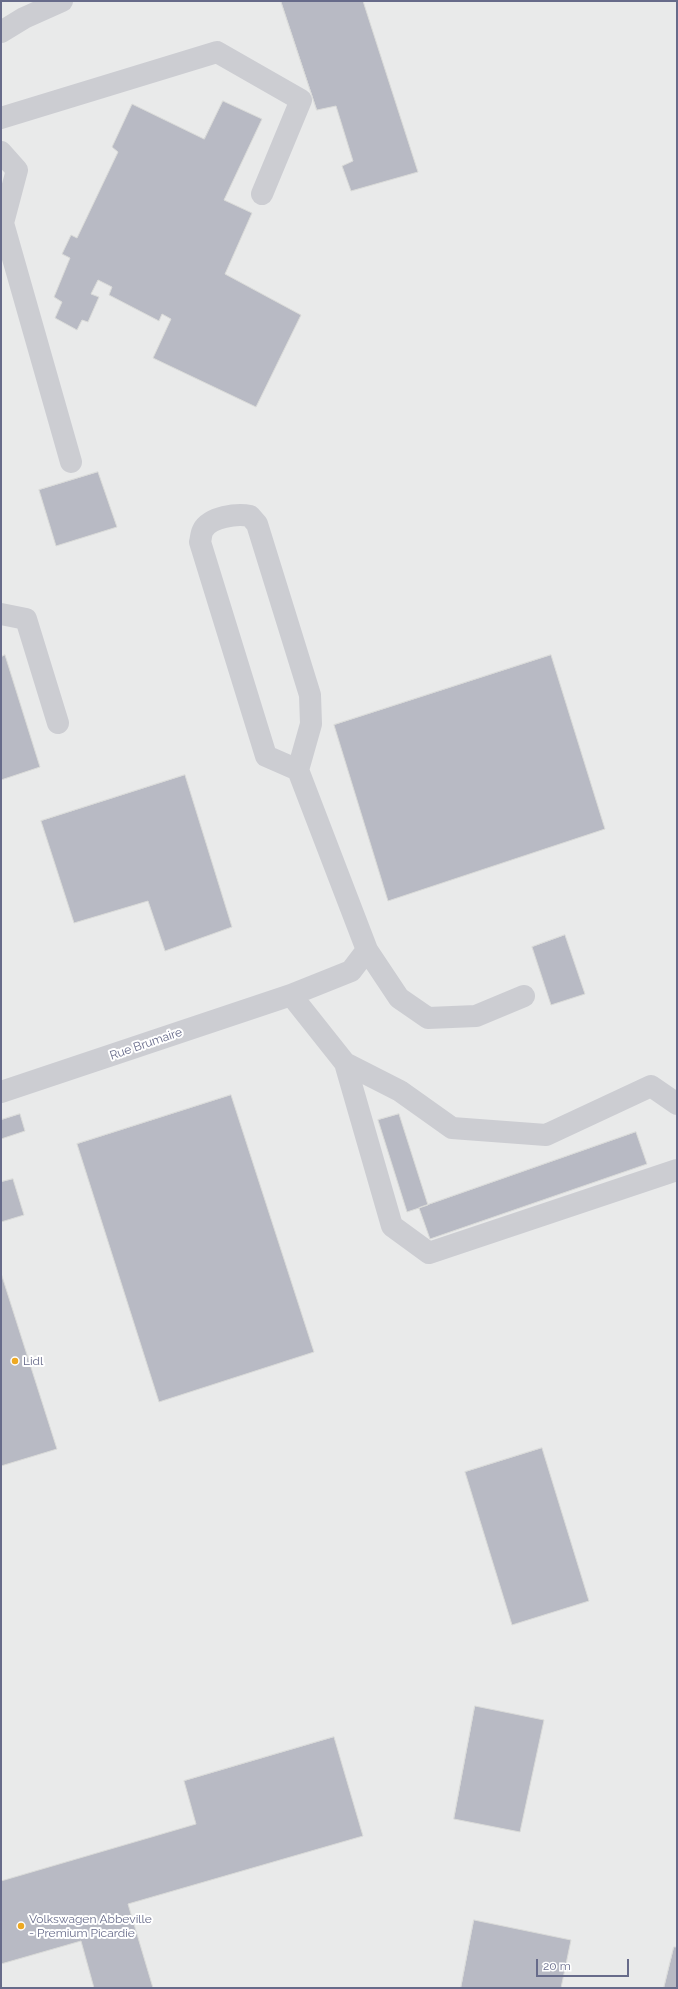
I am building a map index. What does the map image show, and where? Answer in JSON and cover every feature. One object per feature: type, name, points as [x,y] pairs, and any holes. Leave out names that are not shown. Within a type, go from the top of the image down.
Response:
[{"type":"street","points":[[1,32],[24,18],[62,1]]},
{"type":"street","points":[[1,118],[218,52],[301,100],[262,194]]},
{"type":"street","points":[[1,152],[17,170],[3,223],[71,462]]},
{"type":"street","points":[[298,770],[266,756],[200,542],[203,530],[212,521],[241,514],[250,516],[257,524],[310,694],[311,724],[298,770],[367,950],[399,998],[428,1018],[476,1016],[524,996]]},
{"type":"street","points":[[1,614],[26,619],[58,723]]},
{"type":"street","name":"Rue Brumaire","points":[[1,1092],[291,995],[352,971],[367,950]]},
{"type":"street","points":[[291,995],[344,1063],[392,1226],[429,1253],[677,1170]]},
{"type":"street","points":[[344,1063],[400,1090],[452,1128],[546,1135],[651,1086],[677,1104]]},
{"type":"shaded area","points":[[1,1],[677,1],[677,1988],[1,1988]]},
{"type":"building","points":[[281,1],[363,1],[418,172],[351,191],[342,166],[353,161],[336,106],[317,110]]},
{"type":"building","points":[[223,101],[262,119],[224,200],[252,213],[225,274],[301,315],[256,407],[153,358],[171,319],[162,314],[159,321],[109,295],[112,287],[98,280],[91,294],[99,297],[88,322],[82,320],[77,330],[55,318],[62,302],[54,297],[70,258],[62,254],[71,235],[77,238],[118,152],[112,147],[132,104],[204,139]]},
{"type":"building","points":[[98,472],[117,527],[56,546],[39,490]]},
{"type":"building","points":[[5,655],[40,767],[1,780],[1,657]]},
{"type":"building","points":[[551,655],[605,829],[388,901],[334,725]]},
{"type":"building","points":[[185,775],[232,927],[165,951],[148,901],[74,923],[41,821]]},
{"type":"building","points":[[565,935],[585,994],[551,1005],[532,947]]},
{"type":"building","points":[[231,1095],[314,1352],[159,1402],[77,1144]]},
{"type":"building","points":[[20,1114],[25,1131],[1,1139],[1,1120]]},
{"type":"building","points":[[399,1114],[428,1205],[407,1212],[378,1120]]},
{"type":"building","points":[[636,1132],[647,1164],[430,1239],[419,1208]]},
{"type":"building","points":[[13,1179],[24,1215],[1,1222],[1,1182]]},
{"type":"building","name":"Lidl","points":[[1,1273],[57,1449],[1,1466]]},
{"type":"building","points":[[542,1448],[589,1601],[512,1625],[465,1472]]},
{"type":"building","points":[[475,1706],[544,1720],[520,1832],[454,1819]]},
{"type":"building","points":[[334,1737],[363,1836],[128,1904],[153,1988],[94,1988],[81,1941],[1,1964],[1,1881],[196,1824],[184,1781]]},
{"type":"building","points":[[474,1920],[571,1940],[561,1988],[461,1988]]},
{"type":"building","points":[[674,1947],[677,1947],[677,1988],[664,1988]]},
{"type":"place","name":"Lidl","points":[[15,1361]]},
{"type":"place","name":"Volkswagen Abbeville - Premium Picardie","points":[[21,1926]]}]
